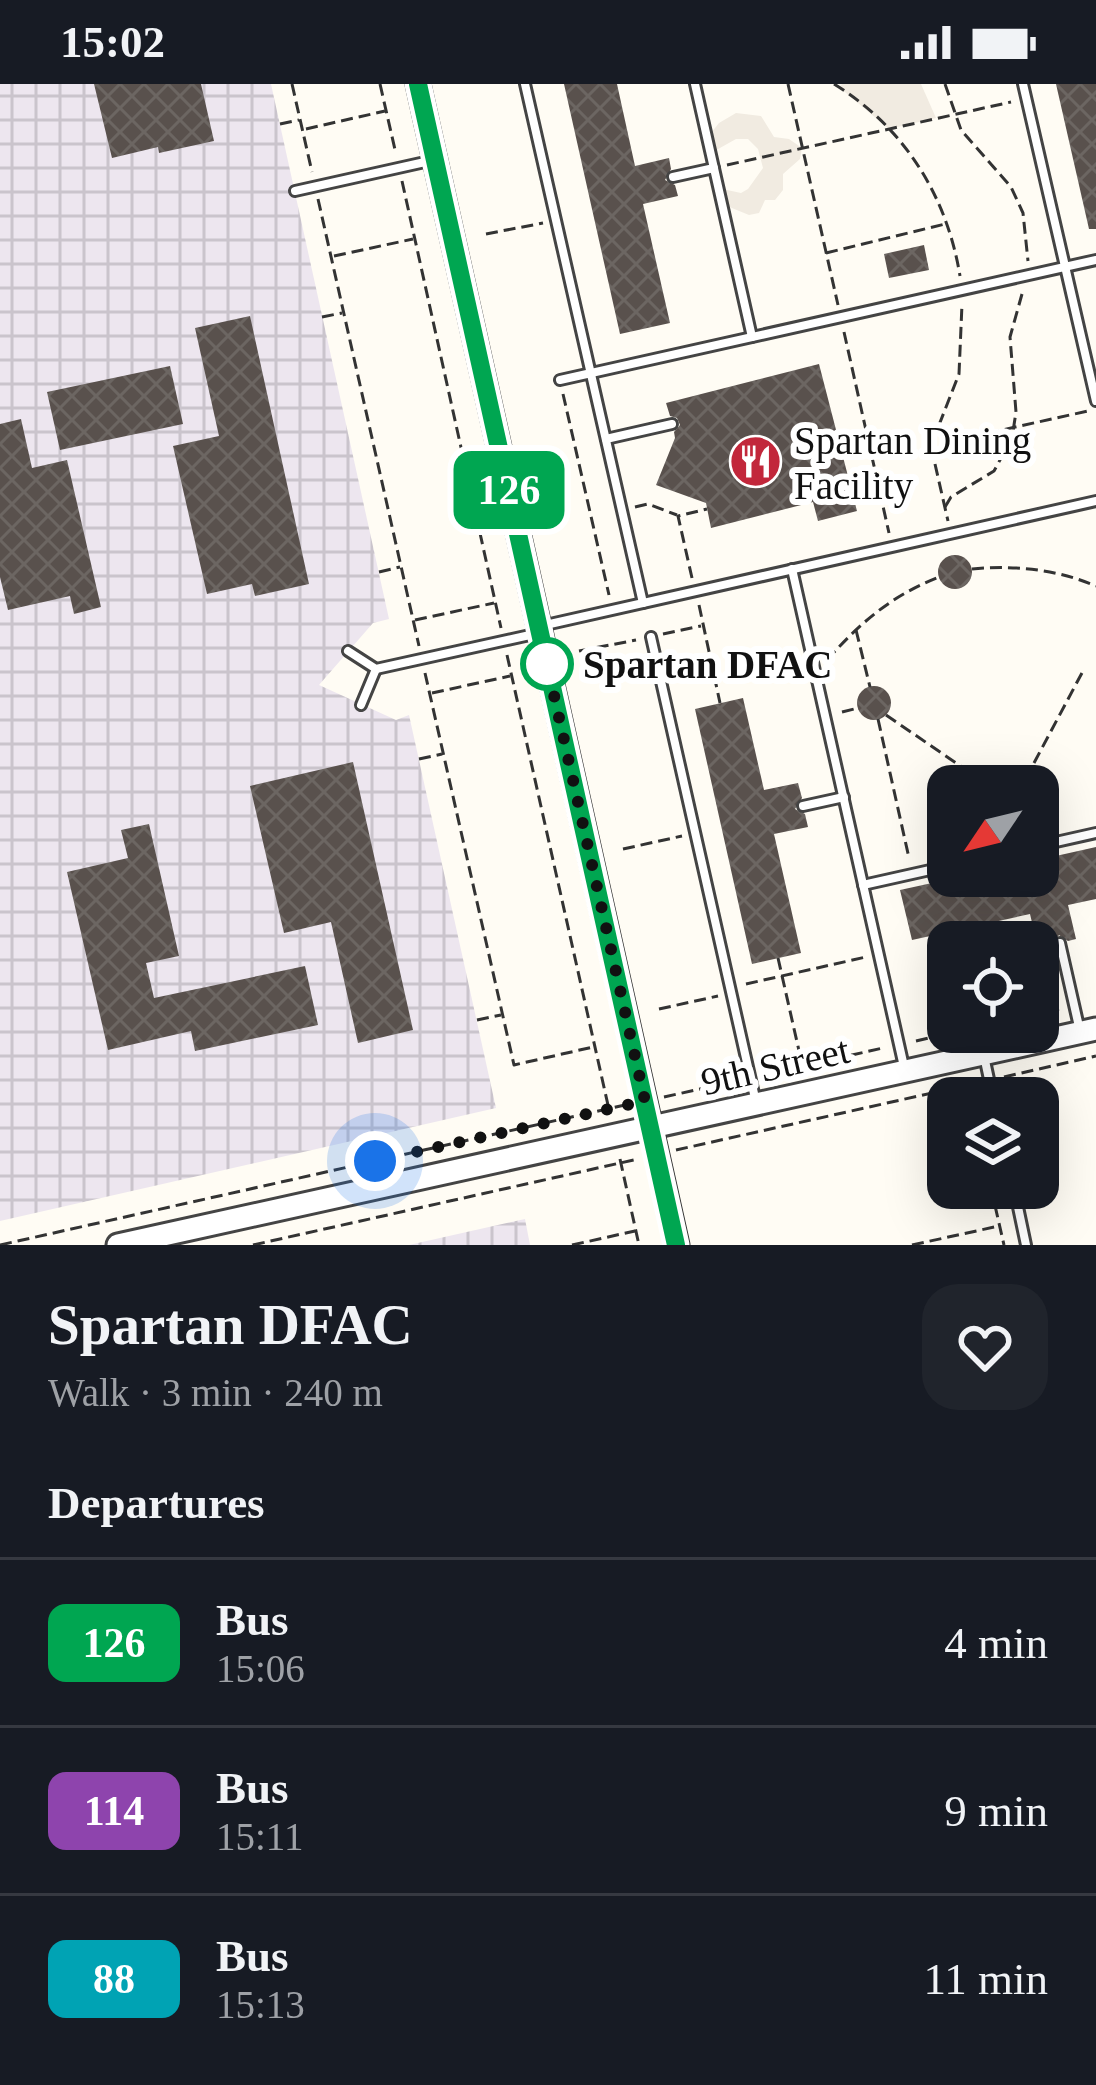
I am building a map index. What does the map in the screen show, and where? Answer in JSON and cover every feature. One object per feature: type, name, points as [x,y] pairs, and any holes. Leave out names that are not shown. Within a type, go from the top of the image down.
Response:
[{"type":"main road","points":[[418,84],[676,1245]]},
{"type":"street","name":"9th Street","points":[[118,1245],[1088,1031]]},
{"type":"lane","points":[[525,84],[643,603]]},
{"type":"lane","points":[[695,84],[752,337]]},
{"type":"lane","points":[[1023,84],[1096,405]]},
{"type":"lane","points":[[295,191],[435,160]]},
{"type":"lane","points":[[673,177],[714,168]]},
{"type":"lane","points":[[560,380],[1096,260]]},
{"type":"lane","points":[[606,439],[672,424]]},
{"type":"lane","points":[[349,650],[376,669],[612,610],[1096,501]]},
{"type":"lane","points":[[792,569],[906,1072]]},
{"type":"lane","points":[[651,637],[757,1106]]},
{"type":"lane","points":[[361,704],[376,669]]},
{"type":"lane","points":[[803,806],[844,797]]},
{"type":"lane","points":[[1059,841],[1096,833]]},
{"type":"lane","points":[[863,884],[927,870]]},
{"type":"lane","points":[[1060,943],[1088,1031]]},
{"type":"lane","points":[[984,1054],[989,1077]]},
{"type":"lane","points":[[1018,1209],[1026,1245]]},
{"type":"path","points":[[292,84],[514,1064],[595,1047]]},
{"type":"path","points":[[380,84],[639,1245]]},
{"type":"path","points":[[834,84],[889,129],[932,185],[954,244],[961,290],[959,374],[939,425]]},
{"type":"path","points":[[945,84],[961,130],[1011,187],[1023,213],[1028,275],[1010,337],[1015,427],[994,471],[951,496],[945,507]]},
{"type":"path","points":[[714,168],[1027,98]]},
{"type":"path","points":[[303,130],[386,111]]},
{"type":"path","points":[[280,124],[300,120]]},
{"type":"path","points":[[486,234],[556,220]]},
{"type":"path","points":[[826,253],[946,223]]},
{"type":"path","points":[[332,256],[415,238]]},
{"type":"path","points":[[322,317],[344,312]]},
{"type":"path","points":[[560,380],[612,610]]},
{"type":"path","points":[[952,441],[1096,405]]},
{"type":"path","points":[[872,458],[909,450]]},
{"type":"path","points":[[935,464],[951,534]]},
{"type":"path","points":[[622,510],[649,504],[678,516]]},
{"type":"path","points":[[379,572],[401,567]]},
{"type":"path","points":[[972,569],[1024,568],[1059,573],[1096,586]]},
{"type":"path","points":[[816,673],[891,598],[939,577]]},
{"type":"path","points":[[413,620],[496,602]]},
{"type":"path","points":[[856,628],[870,687]]},
{"type":"path","points":[[1034,763],[1084,670]]},
{"type":"path","points":[[430,694],[512,675]]},
{"type":"path","points":[[825,716],[858,708]]},
{"type":"path","points":[[886,715],[959,765]]},
{"type":"path","points":[[878,719],[913,873]]},
{"type":"path","points":[[419,759],[444,754]]},
{"type":"path","points":[[623,849],[696,833]]},
{"type":"path","points":[[659,1009],[879,954]]},
{"type":"path","points":[[778,958],[802,1066]]},
{"type":"path","points":[[477,1020],[502,1015]]},
{"type":"path","points":[[0,1245],[927,1038]]},
{"type":"path","points":[[995,1209],[1004,1245]]},
{"type":"path","points":[[911,1245],[999,1226]]},
{"type":"path","points":[[572,1245],[636,1231]]},
{"type":"shaded area","points":[[0,84],[271,84],[389,619],[373,623],[319,685],[396,720],[409,715],[496,1108],[0,1221]]},
{"type":"shaded area","points":[[921,84],[936,118],[889,129],[839,87]]},
{"type":"shaded area","points":[[736,113],[761,116],[774,137],[789,139],[802,148],[800,159],[783,174],[783,190],[775,200],[765,200],[759,213],[749,215],[722,204],[718,188],[741,193],[748,189],[763,168],[758,149],[748,139],[736,139],[711,153],[707,138]]},
{"type":"shaded area","points":[[525,1219],[530,1245],[409,1245]]},
{"type":"building","points":[[94,84],[201,84],[214,141],[112,158]]},
{"type":"building","points":[[564,84],[617,84],[635,166],[669,158],[671,169],[665,180],[675,185],[678,196],[643,204],[670,323],[620,334]]},
{"type":"building","points":[[1056,84],[1096,84],[1096,229],[1089,229]]},
{"type":"building","points":[[924,245],[929,270],[889,278],[884,254]]},
{"type":"building","points":[[250,316],[309,584],[255,596],[252,584],[207,594],[173,446],[219,436],[195,328]]},
{"type":"building","name":"Spartan Dining Facility","points":[[819,364],[857,511],[818,521],[813,502],[711,528],[706,503],[656,485],[680,425],[670,416],[666,403]]},
{"type":"building","points":[[170,366],[183,424],[60,450],[47,392]]},
{"type":"building","points":[[21,419],[32,468],[67,460],[101,607],[74,614],[70,596],[8,610],[0,577],[0,424]]},
{"type":"building","points":[[955,555],[967,560],[972,572],[967,584],[955,589],[943,584],[938,572],[943,560]]},
{"type":"building","points":[[874,686],[886,691],[891,703],[886,715],[874,720],[862,715],[857,703],[862,691]]},
{"type":"building","points":[[743,698],[764,790],[798,783],[802,798],[795,809],[805,814],[808,827],[774,834],[801,953],[752,964],[695,709]]},
{"type":"building","points":[[353,762],[413,1030],[358,1043],[331,922],[284,933],[250,786]]},
{"type":"building","points":[[149,824],[179,956],[146,963],[154,998],[305,966],[318,1025],[195,1051],[191,1031],[108,1050],[67,872],[128,858],[121,830]]},
{"type":"building","points":[[1096,847],[1096,899],[1068,905],[1076,939],[1068,941],[1059,935],[1059,921],[1032,921],[1030,914],[998,921],[927,921],[927,937],[912,940],[900,890],[927,884],[927,897],[1059,897],[1059,855]]},
{"type":"bus line","name":"126","points":[[418,84],[676,1245]]},
{"type":"place","name":"Spartan Dining Facility","points":[[755,462]]},
{"type":"place","name":"Spartan DFAC","points":[[547,664]]},
{"type":"route","points":[[375,1161],[645,1101],[547,664]]}]
